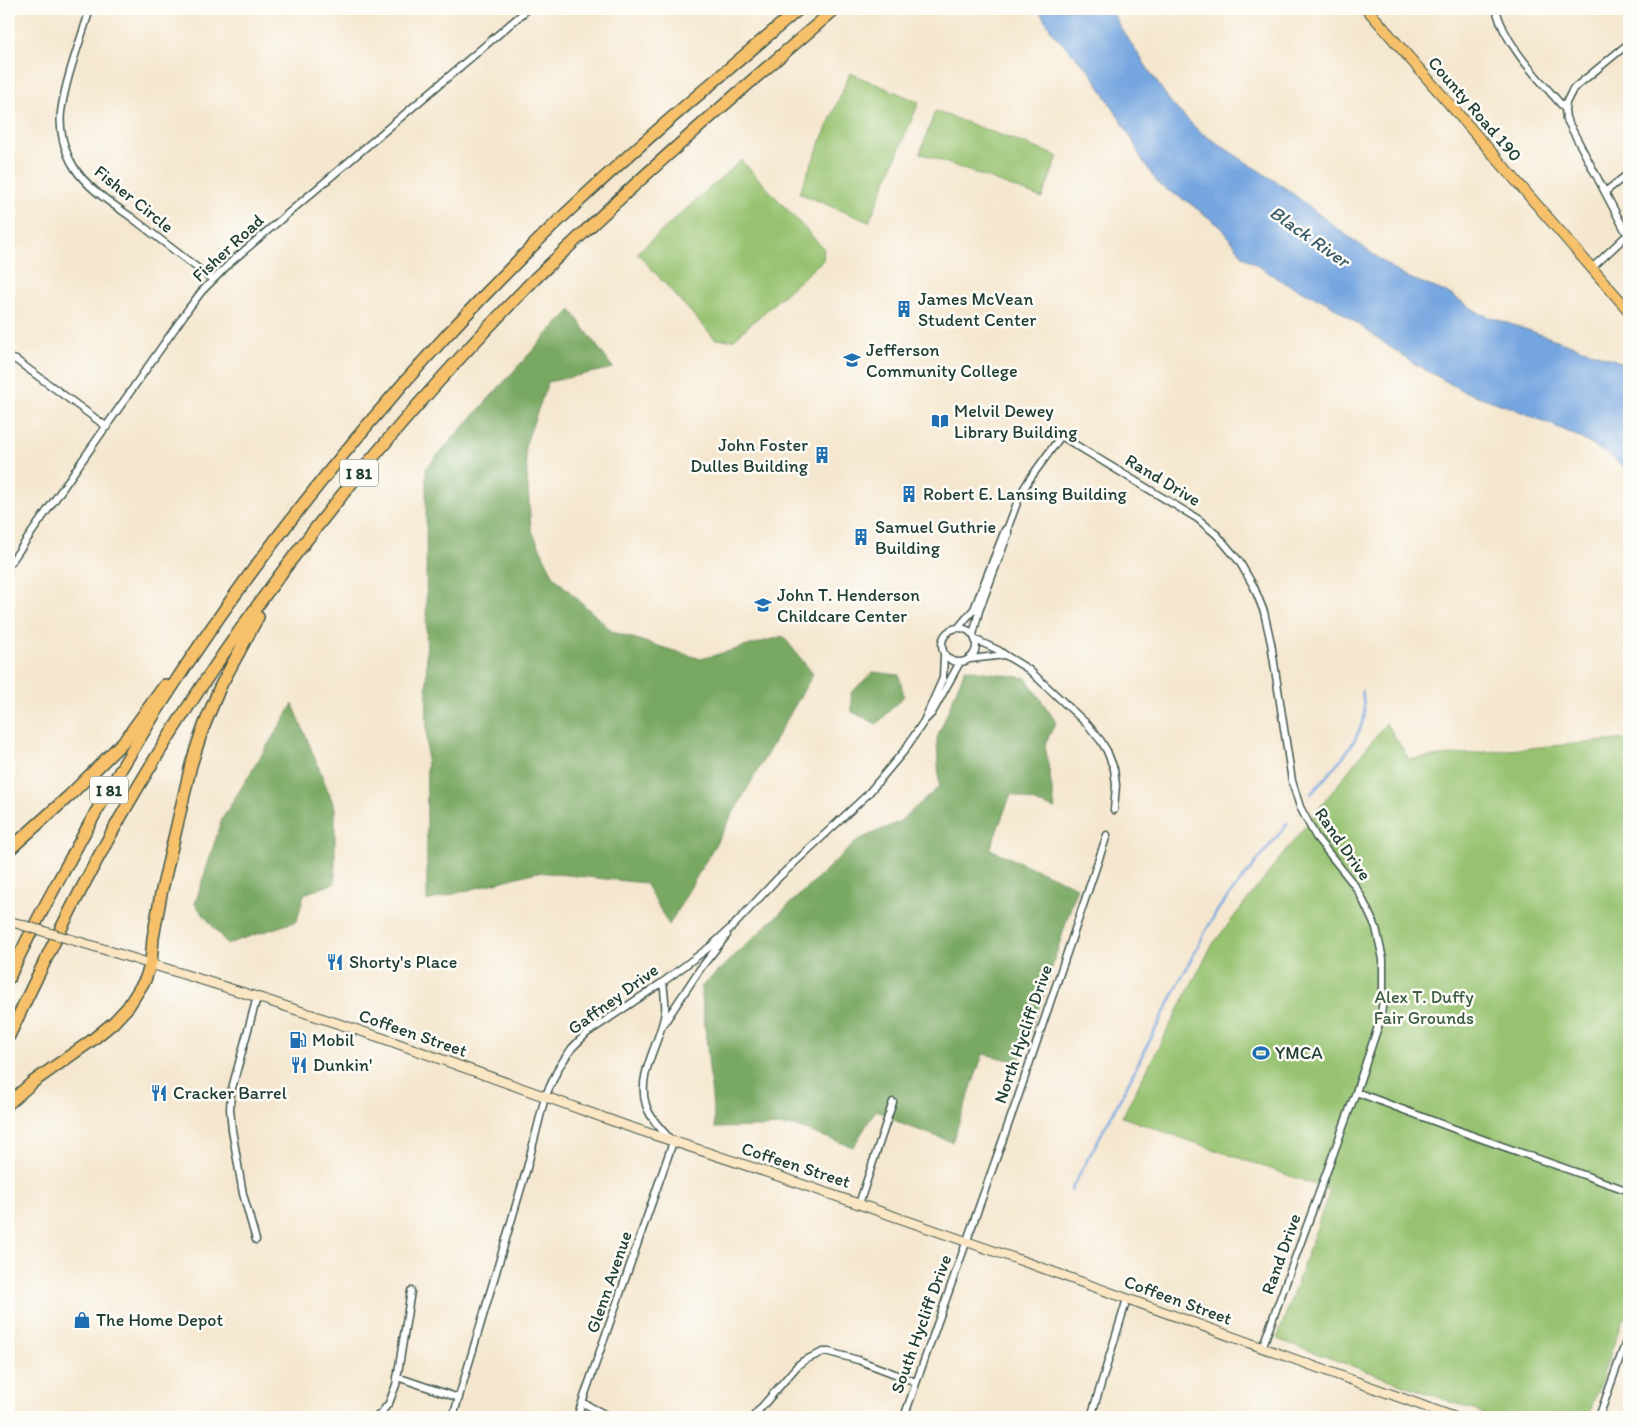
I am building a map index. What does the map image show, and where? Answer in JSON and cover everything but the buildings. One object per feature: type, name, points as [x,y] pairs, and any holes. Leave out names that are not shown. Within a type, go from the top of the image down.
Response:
[{"type":"highway","name":"I 81","points":[[9,978],[42,912],[105,797],[166,697],[223,611],[340,457],[410,375],[488,291],[587,194],[799,9]]},
{"type":"highway","name":"I 81","points":[[9,1036],[57,936],[123,813],[183,713],[315,527],[420,402],[524,290],[628,189],[835,9]]},
{"type":"highway","points":[[9,1103],[33,1082],[113,1023],[128,1007],[145,980],[151,963],[153,938],[161,894],[182,797],[202,731],[231,664],[279,576]]},
{"type":"highway","points":[[9,850],[69,796],[125,740],[197,640],[223,611]]},
{"type":"main road","name":"County Road 190","points":[[1367,9],[1629,312]]},
{"type":"main road","name":"Coffeen Street","points":[[9,920],[151,963],[382,1038],[673,1142],[859,1204],[1454,1417]]},
{"type":"street","name":"Fisher Circle","points":[[90,9],[68,81],[61,113],[61,130],[64,145],[73,166],[81,177],[107,200],[213,280]]},
{"type":"street","name":"Fisher Road","points":[[9,565],[189,308],[213,280],[232,261],[528,9]]},
{"type":"street","points":[[1496,9],[1498,20],[1508,39],[1565,109]]},
{"type":"street","points":[[1592,268],[1628,236],[1566,118],[1566,102],[1573,89],[1629,42]]},
{"type":"street","points":[[1605,192],[1629,173]]},
{"type":"street","points":[[9,358],[16,360],[107,427]]},
{"type":"street","name":"Rand Drive","points":[[1008,527],[1025,488],[1041,462],[1061,436],[1198,519],[1217,535],[1239,561],[1254,587],[1264,612],[1271,642],[1292,781],[1300,807],[1316,837],[1362,896],[1376,928],[1383,959],[1383,1000],[1380,1021],[1356,1092],[1262,1348]]},
{"type":"street","points":[[958,628],[974,609],[1005,530],[1008,527]]},
{"type":"street","points":[[970,659],[975,650],[974,638],[979,611],[1008,534],[1008,527]]},
{"type":"street","points":[[1005,655],[960,662],[950,660],[944,654],[941,645],[944,636],[950,630],[966,629],[974,638],[998,650],[1028,669],[1088,725],[1107,751],[1114,769],[1116,785],[1114,810]]},
{"type":"street","name":"Gaffney Drive","points":[[453,1417],[527,1168],[545,1097],[559,1068],[572,1048],[587,1033],[663,982],[711,946],[735,924],[777,879],[867,795],[904,751],[924,721],[943,678],[944,654]]},
{"type":"street","name":"Gaffney Drive","points":[[924,721],[932,713],[960,662]]},
{"type":"street","name":"North Hycliff Drive","points":[[966,1242],[1017,1100],[1106,835]]},
{"type":"street","points":[[659,1032],[700,970],[735,924]]},
{"type":"street","points":[[663,982],[665,1012],[646,1074],[644,1092],[646,1106],[656,1122],[673,1142]]},
{"type":"street","points":[[256,1240],[244,1194],[230,1109],[231,1092],[258,997]]},
{"type":"street","points":[[1356,1092],[1629,1191]]},
{"type":"street","points":[[859,1204],[893,1102]]},
{"type":"street","name":"Glenn Avenue","points":[[577,1417],[673,1142]]},
{"type":"street","name":"South Hycliff Drive","points":[[904,1417],[966,1242]]},
{"type":"street","points":[[376,1417],[389,1403],[397,1377],[411,1291]]},
{"type":"street","points":[[1091,1417],[1127,1299]]},
{"type":"street","points":[[1599,1417],[1629,1333]]},
{"type":"street","points":[[753,1417],[798,1365],[823,1352],[858,1360],[916,1382]]},
{"type":"street","points":[[397,1377],[459,1398]]},
{"type":"street","points":[[583,1403],[610,1417]]},
{"type":"street","points":[[1626,1417],[1629,1408]]},
{"type":"green space","points":[[850,73],[919,102],[869,222],[799,193]]},
{"type":"green space","points":[[935,111],[1058,156],[1042,198],[920,153]]},
{"type":"green space","points":[[741,160],[824,249],[823,260],[733,340],[715,339],[637,253]]},
{"type":"green space","points":[[571,310],[613,368],[548,382],[525,446],[531,529],[554,577],[613,632],[701,659],[783,636],[813,674],[669,925],[645,883],[537,872],[427,901],[426,468]]},
{"type":"green space","points":[[965,669],[1026,678],[1056,722],[1045,744],[1055,809],[1011,794],[990,849],[1077,887],[1046,987],[1019,1062],[983,1054],[952,1142],[902,1124],[876,1110],[853,1147],[794,1126],[715,1128],[701,987],[858,840],[899,822],[939,787],[937,738]]},
{"type":"green space","points":[[873,672],[899,675],[904,696],[877,724],[852,712],[851,693]]},
{"type":"green space","points":[[293,704],[335,808],[335,883],[304,894],[297,921],[227,944],[195,904],[222,819]]},
{"type":"green space","name":"Alex T. Duffy Fair Grounds","points":[[1386,723],[1409,759],[1629,739],[1629,1320],[1623,1318],[1588,1417],[1493,1417],[1277,1339],[1330,1190],[1122,1117],[1212,945]]},
{"type":"water","name":"Black River","points":[[1038,9],[1111,9],[1120,27],[1171,103],[1200,132],[1284,187],[1402,275],[1448,293],[1481,314],[1618,361],[1629,370],[1629,471],[1609,455],[1573,434],[1512,408],[1463,391],[1410,361],[1328,303],[1283,282],[1244,257],[1221,227],[1188,202],[1159,185],[1090,71],[1055,36]]},
{"type":"waterway","points":[[1311,794],[1343,757],[1362,725],[1364,714],[1362,691]]},
{"type":"waterway","points":[[1071,1190],[1219,908],[1288,823]]},
{"type":"place","name":"James McVean Student Center","points":[[904,309]]},
{"type":"place","name":"Jefferson Community College","points":[[852,360]]},
{"type":"place","name":"Melvil Dewey Library Building","points":[[940,421]]},
{"type":"place","name":"John Foster Dulles Building","points":[[822,455]]},
{"type":"place","name":"Robert E. Lansing Building","points":[[909,494]]},
{"type":"place","name":"Samuel Guthrie Building","points":[[861,537]]},
{"type":"place","name":"John T. Henderson Childcare Center","points":[[763,605]]},
{"type":"place","name":"Shorty's Place","points":[[335,962]]},
{"type":"place","name":"Mobil","points":[[298,1040]]},
{"type":"place","name":"YMCA","points":[[1261,1053]]},
{"type":"place","name":"Dunkin'","points":[[299,1065]]},
{"type":"place","name":"Cracker Barrel","points":[[159,1093]]},
{"type":"place","name":"The Home Depot","points":[[82,1320]]}]
